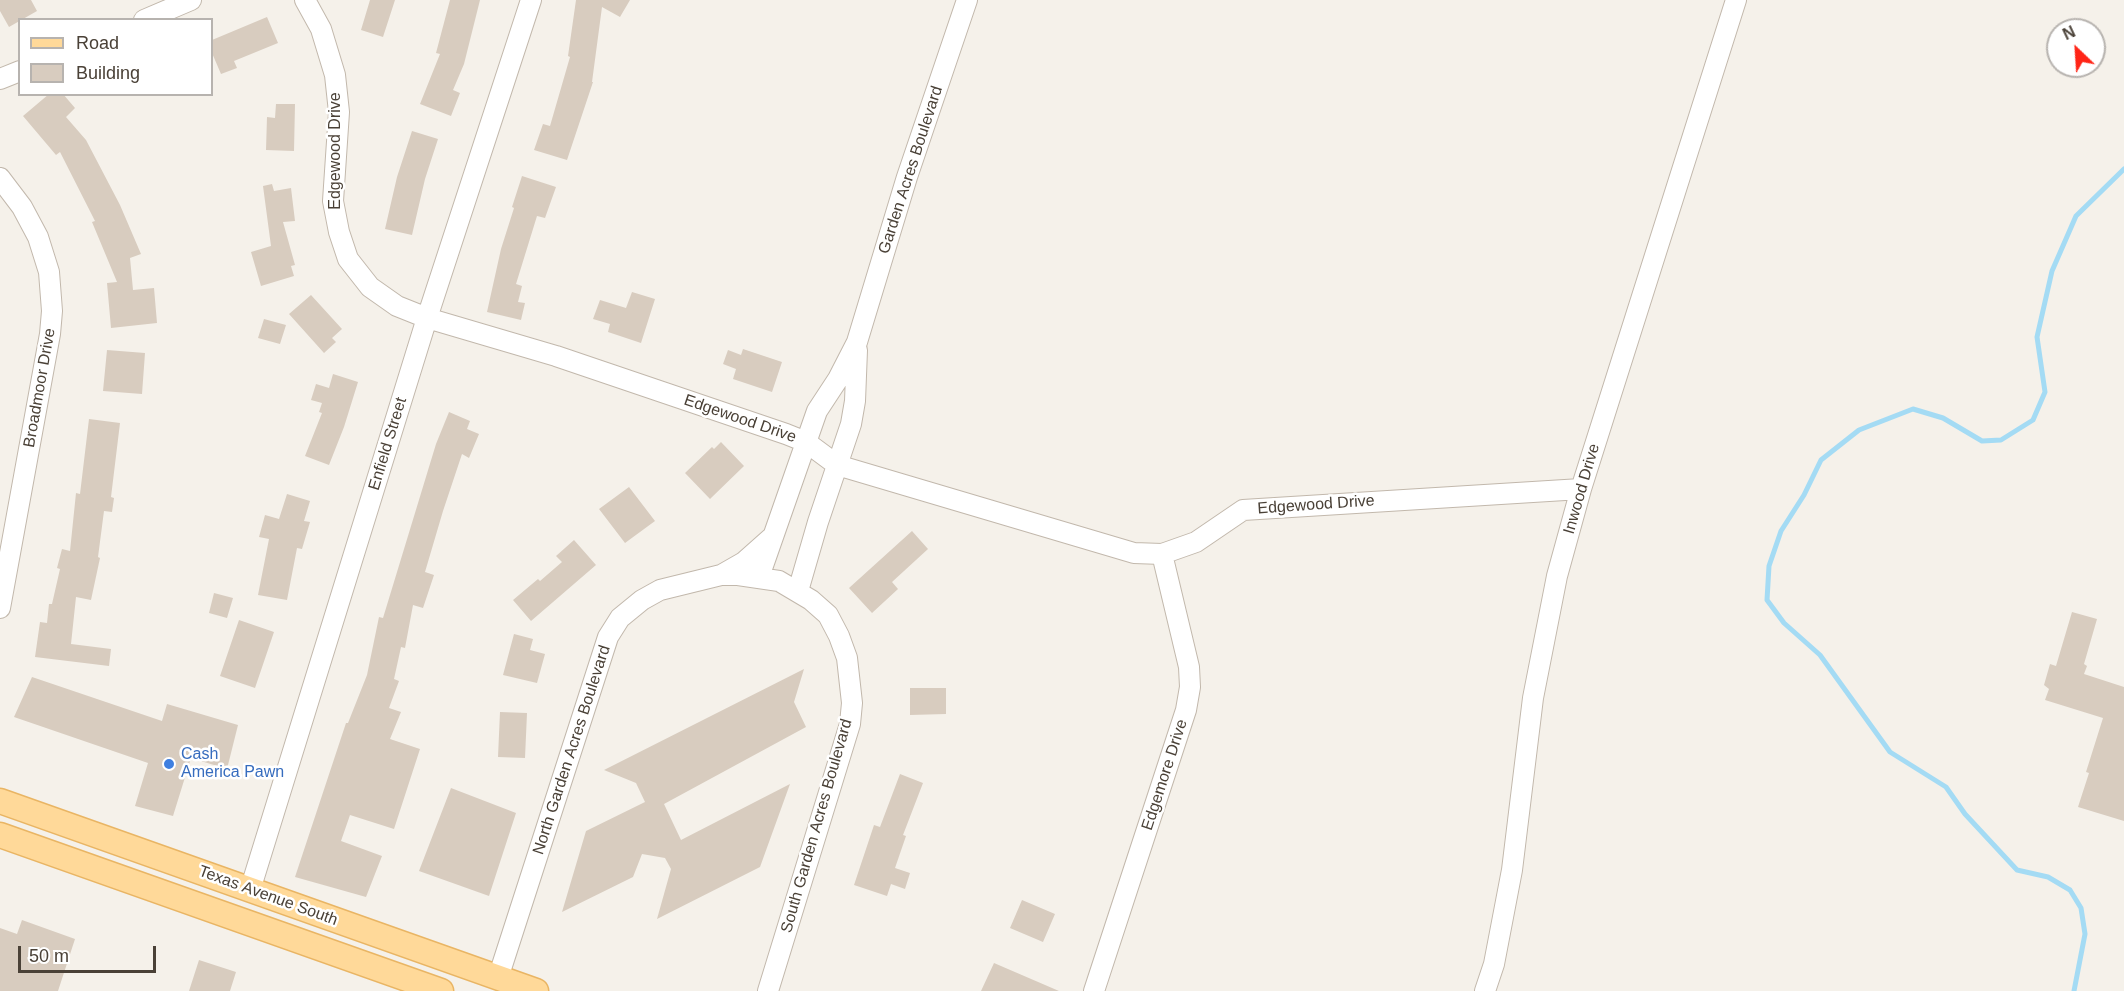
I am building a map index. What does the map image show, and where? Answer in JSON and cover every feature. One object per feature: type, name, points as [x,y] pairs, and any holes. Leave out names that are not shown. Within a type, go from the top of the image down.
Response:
[{"type":"main road","name":"Texas Avenue South","points":[[0,801],[536,991]]},
{"type":"main road","name":"Texas Avenue South","points":[[0,835],[432,990]]},
{"type":"street","points":[[149,18],[191,0]]},
{"type":"street","name":"Edgewood Drive","points":[[305,0],[321,29],[335,75],[338,122],[333,201],[339,232],[348,259],[370,287],[397,306],[427,318],[556,356],[806,442],[837,465],[1134,553],[1162,554],[1196,542],[1243,510],[1581,489]]},
{"type":"street","name":"Enfield Street","points":[[250,890],[427,318],[531,0]]},
{"type":"street","name":"Garden Acres Boulevard","points":[[759,577],[817,411],[838,379],[857,342],[907,177],[967,0]]},
{"type":"street","name":"Inwood Drive","points":[[1485,991],[1494,964],[1512,870],[1533,698],[1557,576],[1581,489],[1737,0]]},
{"type":"street","points":[[0,79],[18,72]]},
{"type":"street","name":"Broadmoor Drive","points":[[0,178],[22,207],[38,237],[49,272],[52,311],[48,345],[0,608]]},
{"type":"street","name":"Garden Acres Boulevard","points":[[798,591],[850,424],[855,402],[857,342]]},
{"type":"street","points":[[721,575],[744,562],[773,536]]},
{"type":"street","name":"Edgemore Drive","points":[[1094,991],[1186,710],[1190,687],[1189,667],[1162,554]]},
{"type":"street","name":"North Garden Acres Boulevard","points":[[498,978],[608,637],[620,618],[642,600],[660,590],[721,575],[759,577],[779,581]]},
{"type":"street","name":"South Garden Acres Boulevard","points":[[768,991],[850,724],[852,703],[847,658],[828,615],[812,600],[779,581]]},
{"type":"building","points":[[0,0],[31,0],[37,11],[25,18],[18,18],[18,22],[9,27],[0,11]]},
{"type":"building","points":[[370,0],[395,0],[383,37],[361,30]]},
{"type":"building","points":[[450,0],[480,0],[464,64],[453,90],[460,93],[451,116],[420,104],[440,54],[436,53]]},
{"type":"building","points":[[576,0],[630,0],[620,17],[602,7],[593,82],[567,160],[534,150],[543,124],[550,126],[570,57],[568,56]]},
{"type":"building","points":[[267,17],[278,43],[234,61],[237,68],[221,74],[213,55],[213,40]]},
{"type":"building","points":[[47,96],[65,96],[75,108],[66,117],[86,140],[120,205],[141,254],[130,258],[133,290],[154,288],[157,323],[111,328],[107,283],[117,282],[92,222],[95,221],[60,152],[56,155],[23,116]]},
{"type":"building","points":[[276,104],[295,104],[294,151],[266,150],[267,117],[275,118]]},
{"type":"building","points":[[412,131],[438,139],[425,179],[412,235],[385,229],[397,177]]},
{"type":"building","points":[[522,176],[556,187],[545,218],[537,216],[516,284],[522,286],[518,302],[525,303],[521,320],[487,312],[501,249]]},
{"type":"building","points":[[272,184],[274,191],[291,188],[295,221],[283,222],[295,265],[291,266],[294,276],[261,286],[251,252],[271,246],[263,186]]},
{"type":"building","points":[[632,292],[655,299],[641,343],[608,332],[610,324],[593,319],[600,300],[626,308]]},
{"type":"building","points":[[311,295],[342,329],[332,338],[336,342],[324,353],[289,314]]},
{"type":"building","points":[[264,319],[286,325],[280,344],[258,338]]},
{"type":"building","points":[[743,349],[782,362],[772,392],[733,379],[736,369],[723,364],[728,350],[741,355]]},
{"type":"building","points":[[107,350],[145,353],[142,394],[103,391]]},
{"type":"building","points":[[333,374],[358,382],[329,465],[305,456],[322,413],[319,412],[322,403],[311,400],[316,384],[329,388]]},
{"type":"building","points":[[449,412],[470,421],[467,429],[479,434],[469,458],[462,454],[443,511],[425,572],[434,575],[423,608],[413,605],[405,648],[401,647],[394,679],[399,681],[389,708],[401,712],[390,739],[420,749],[394,829],[350,815],[341,841],[382,856],[366,897],[295,877],[346,723],[348,723],[367,675],[379,617],[383,618],[436,444]]},
{"type":"building","points":[[89,419],[120,423],[111,497],[114,498],[112,512],[104,511],[98,557],[100,558],[91,600],[76,597],[71,644],[111,649],[109,666],[35,657],[40,622],[47,623],[49,604],[52,604],[62,549],[70,551],[76,493],[80,494]]},
{"type":"building","points":[[721,442],[744,466],[710,499],[685,473],[712,447],[714,449]]},
{"type":"building","points":[[629,487],[655,521],[625,543],[599,509]]},
{"type":"building","points":[[287,494],[310,501],[304,521],[310,522],[302,549],[297,548],[287,600],[258,595],[269,539],[259,537],[265,515],[279,519]]},
{"type":"building","points":[[912,531],[928,549],[892,582],[898,589],[872,613],[849,588]]},
{"type":"building","points":[[574,540],[596,565],[531,621],[513,600],[562,562],[556,556]]},
{"type":"building","points":[[214,593],[233,598],[227,618],[209,613]]},
{"type":"building","points":[[2072,612],[2097,619],[2084,664],[2087,666],[2084,674],[2124,687],[2124,821],[2078,807],[2103,718],[2045,700],[2049,689],[2044,685],[2050,664],[2056,666]]},
{"type":"building","points":[[239,620],[274,632],[255,688],[220,676]]},
{"type":"building","points":[[514,634],[533,639],[530,650],[545,654],[537,683],[503,675]]},
{"type":"building","points":[[804,669],[794,702],[806,727],[664,804],[681,840],[790,784],[760,867],[657,919],[671,869],[665,858],[642,854],[633,877],[562,912],[586,831],[645,802],[636,783],[604,770]]},
{"type":"building","points":[[32,677],[162,721],[167,704],[238,725],[227,769],[191,758],[173,816],[135,806],[148,763],[14,717]]},
{"type":"building","points":[[910,688],[946,688],[946,714],[910,715]]},
{"type":"building","points":[[500,712],[527,713],[525,758],[498,757]]},
{"type":"building","points":[[900,774],[923,783],[903,835],[906,836],[895,868],[910,873],[905,889],[891,884],[887,896],[854,885],[874,825],[880,827]]},
{"type":"building","points":[[451,788],[516,813],[489,896],[419,871]]},
{"type":"building","points":[[1022,900],[1055,914],[1043,942],[1010,928]]},
{"type":"building","points":[[22,920],[75,939],[58,991],[0,991],[0,928],[17,934]]},
{"type":"building","points":[[199,960],[236,972],[230,991],[189,991]]},
{"type":"building","points":[[994,963],[1059,991],[981,991]]},
{"type":"waterway","points":[[2074,991],[2085,934],[2081,908],[2070,890],[2048,877],[2017,870],[1965,814],[1946,787],[1890,752],[1820,655],[1784,623],[1767,600],[1769,566],[1781,531],[1804,495],[1821,460],[1859,430],[1913,409],[1943,418],[1982,441],[2001,440],[2033,420],[2045,392],[2037,337],[2052,271],[2076,216],[2124,169]]},
{"type":"place","name":"Cash America Pawn","points":[[169,764]]}]
